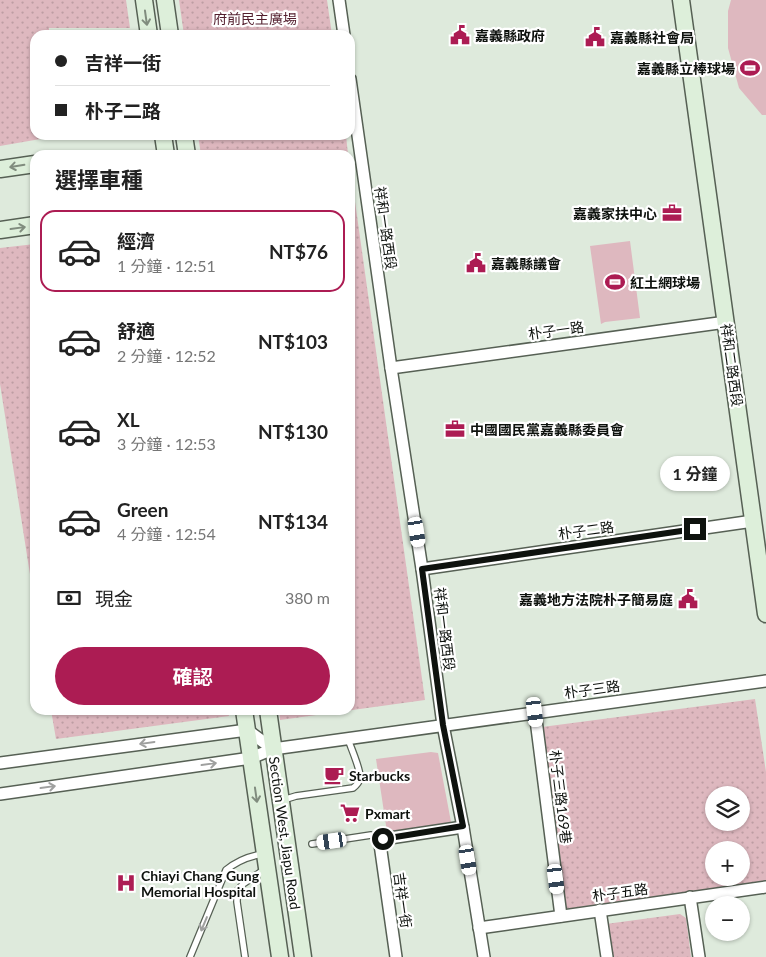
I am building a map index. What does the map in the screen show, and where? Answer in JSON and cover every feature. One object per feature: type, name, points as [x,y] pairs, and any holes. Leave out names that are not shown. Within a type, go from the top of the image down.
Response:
[{"type":"street","points":[[144,0],[148,30]]},
{"type":"street","points":[[165,0],[169,30]]},
{"type":"street","points":[[339,0],[343,30]]},
{"type":"street","name":"祥和二路西段","points":[[681,0],[766,614]]},
{"type":"street","name":"祥和一路西段","points":[[355,113],[443,725],[463,826],[484,957]]},
{"type":"street","points":[[0,169],[30,165]]},
{"type":"street","points":[[0,230],[30,227]]},
{"type":"street","name":"朴子一路","points":[[391,368],[726,322]]},
{"type":"street","name":"朴子二路","points":[[422,569],[753,521]]},
{"type":"street","name":"朴子三路","points":[[0,794],[251,758],[273,749],[766,680]]},
{"type":"street","name":"朴子三路169巷","points":[[535,712],[561,916]]},
{"type":"street","name":"Section West, Jiapu Road","points":[[245,715],[280,957]]},
{"type":"street","name":"Section West, Jiapu Road","points":[[269,715],[303,957]]},
{"type":"street","points":[[0,763],[247,730],[273,749]]},
{"type":"street","points":[[383,839],[463,826]]},
{"type":"street","name":"吉祥一街","points":[[383,839],[380,844],[396,957]]},
{"type":"street","name":"朴子五路","points":[[479,928],[766,887]]},
{"type":"street","points":[[690,897],[699,957]]},
{"type":"street","points":[[600,910],[606,957]]},
{"type":"lane","points":[[280,801],[296,796],[353,788],[358,784],[360,773],[348,738]]},
{"type":"lane","points":[[312,844],[371,836],[383,839]]},
{"type":"lane","points":[[190,957],[226,870],[252,856],[266,861],[237,891],[245,957]]},
{"type":"green space","points":[[0,0],[126,0],[130,28],[49,28],[49,30],[30,30],[30,140],[35,140],[0,146]]},
{"type":"green space","name":"府前民主廣場","points":[[179,0],[327,0],[331,30],[183,30]]},
{"type":"green space","name":"嘉義縣立棒球場","points":[[731,0],[766,0],[766,115],[762,115],[739,88],[728,48],[728,11]]},
{"type":"green space","points":[[199,140],[346,140],[348,150],[200,150]]},
{"type":"green space","points":[[355,202],[425,700],[355,710]]},
{"type":"green space","name":"紅土網球場","points":[[630,241],[640,318],[601,324],[590,246]]},
{"type":"green space","points":[[30,245],[30,574],[0,384],[0,248]]},
{"type":"green space","points":[[755,699],[766,772],[766,881],[750,883],[750,841],[705,841],[705,886],[730,886],[566,909],[542,727]]},
{"type":"green space","points":[[52,715],[229,716],[56,739]]},
{"type":"green space","points":[[280,715],[316,715],[280,720]]},
{"type":"green space","points":[[431,752],[438,753],[451,822],[387,832],[376,759]]},
{"type":"green space","points":[[680,914],[686,918],[691,957],[610,957],[606,924]]},
{"type":"place","name":"嘉義縣政府","points":[[460,35]]},
{"type":"place","name":"嘉義縣社會局","points":[[595,37]]},
{"type":"place","name":"嘉義縣立棒球場","points":[[750,68]]},
{"type":"place","name":"嘉義家扶中心","points":[[672,213]]},
{"type":"place","name":"嘉義縣議會","points":[[476,263]]},
{"type":"place","name":"紅土網球場","points":[[615,282]]},
{"type":"place","name":"中國國民黨嘉義縣委員會","points":[[455,429]]},
{"type":"place","name":"嘉義地方法院朴子簡易庭","points":[[688,599]]},
{"type":"place","name":"Starbucks","points":[[334,775]]},
{"type":"place","name":"Pxmart","points":[[350,813]]},
{"type":"place","name":"Chiayi Chang Gung Memorial Hospital","points":[[126,883]]},
{"type":"route","points":[[383,839],[463,826],[443,725],[422,569],[695,529]]}]
